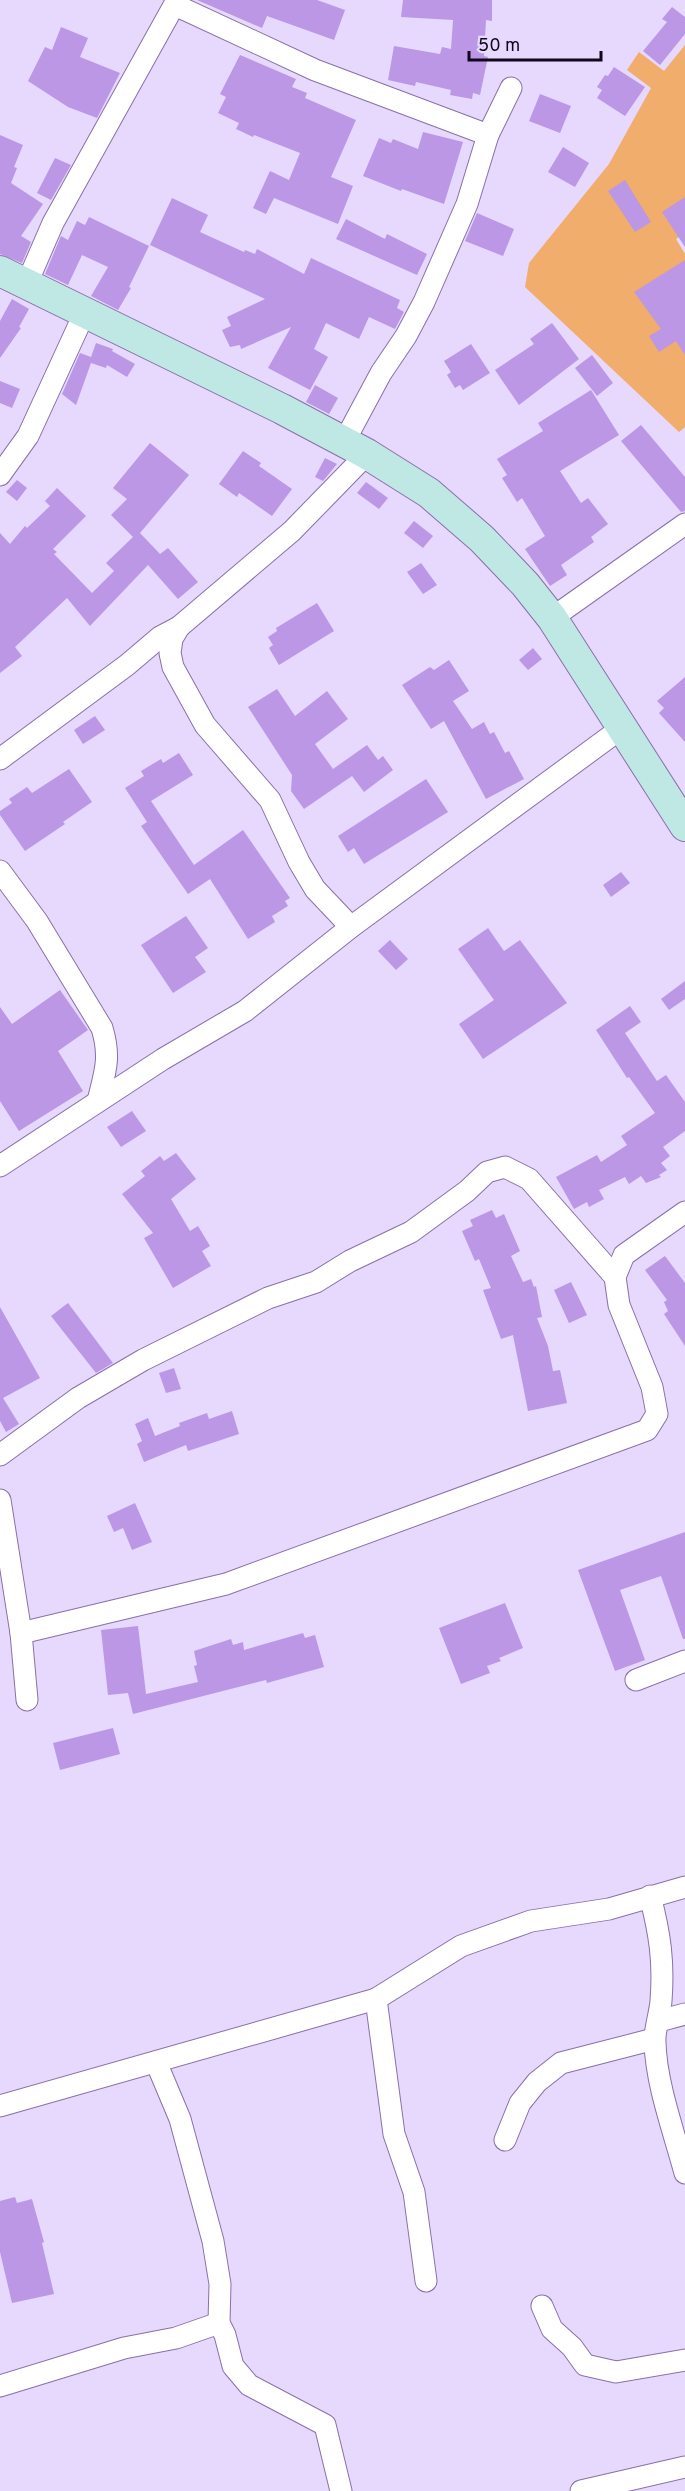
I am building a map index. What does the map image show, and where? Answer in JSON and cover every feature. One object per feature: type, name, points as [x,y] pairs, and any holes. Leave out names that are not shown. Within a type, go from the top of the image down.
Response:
[{"type":"street","points":[[27,283],[52,223],[176,3],[315,70],[488,135]]},
{"type":"street","points":[[0,759],[127,665],[160,637],[179,627],[292,531],[356,448],[381,373],[406,336],[424,302],[467,204],[488,135],[511,88]]},
{"type":"street","points":[[0,271],[356,448],[429,494],[482,539],[525,584],[552,618],[685,826]]},
{"type":"street","points":[[0,475],[28,436],[85,312]]},
{"type":"street","points":[[552,618],[685,524]]},
{"type":"street","points":[[179,627],[172,639],[170,654],[173,668],[205,725],[270,800],[299,862],[315,889],[351,927]]},
{"type":"street","points":[[127,665],[148,661],[173,668]]},
{"type":"street","points":[[0,1166],[163,1059],[245,1011],[351,927],[623,727]]},
{"type":"street","points":[[0,871],[37,921],[102,1028],[108,1047],[107,1063],[98,1101]]},
{"type":"street","points":[[0,1455],[78,1398],[143,1360],[268,1298],[316,1282],[350,1261],[411,1232],[467,1191],[487,1172],[505,1167],[529,1179],[615,1277]]},
{"type":"street","points":[[21,1633],[226,1584],[648,1430],[657,1414],[652,1387],[619,1305],[615,1277],[624,1255],[685,1212]]},
{"type":"street","points":[[0,1500],[9,1610],[21,1633],[27,1700]]},
{"type":"street","points":[[636,1680],[685,1661]]},
{"type":"street","points":[[0,2106],[376,1999],[461,1946],[531,1921],[609,1909],[685,1887]]},
{"type":"street","points":[[650,1896],[662,1949],[663,1970],[657,2030],[657,2065],[685,2173]]},
{"type":"street","points":[[376,1999],[394,2134],[414,2192],[426,2281]]},
{"type":"street","points":[[505,2140],[520,2103],[537,2082],[561,2063],[657,2030],[685,2014]]},
{"type":"street","points":[[156,2062],[180,2119],[213,2241],[220,2284],[219,2323],[225,2335],[233,2366],[249,2385],[325,2426],[341,2491]]},
{"type":"street","points":[[542,2306],[552,2329],[572,2347],[585,2365],[616,2372],[685,2360]]},
{"type":"street","points":[[0,2386],[124,2349],[176,2338],[219,2323]]},
{"type":"street","points":[[581,2491],[685,2467]]},
{"type":"shaded area","points":[[685,45],[685,233],[676,239],[685,254],[685,427],[679,432],[525,287],[529,263],[609,164],[651,88],[627,70],[639,52],[664,71]]},
{"type":"building","points":[[197,0],[317,0],[345,10],[334,40],[267,16],[262,28]]},
{"type":"building","points":[[403,0],[492,0],[492,21],[486,20],[484,56],[488,57],[480,95],[473,93],[472,99],[450,95],[451,90],[416,82],[415,86],[388,80],[394,46],[440,54],[442,47],[451,49],[453,20],[401,17]]},
{"type":"building","points":[[672,7],[685,17],[685,34],[660,65],[643,51],[667,22],[662,19]]},
{"type":"building","points":[[61,27],[88,38],[80,57],[120,73],[97,118],[68,107],[28,81],[45,47],[52,50]]},
{"type":"building","points":[[240,55],[296,79],[292,87],[307,93],[305,98],[356,120],[331,177],[353,186],[338,224],[274,198],[266,214],[253,208],[270,171],[289,180],[300,153],[236,129],[239,123],[218,113],[226,97],[220,94]]},
{"type":"building","points":[[614,67],[645,87],[625,116],[597,98],[602,90],[597,87]]},
{"type":"building","points":[[540,94],[571,106],[560,133],[529,121]]},
{"type":"building","points":[[423,132],[463,142],[444,204],[363,176],[379,138],[391,143],[393,139],[418,149]]},
{"type":"building","points":[[0,135],[23,145],[14,167],[17,168],[11,183],[43,204],[21,236],[31,242],[22,263],[0,254]]},
{"type":"building","points":[[563,147],[589,163],[575,187],[548,172]]},
{"type":"building","points":[[55,158],[71,165],[51,200],[37,193]]},
{"type":"building","points":[[625,180],[651,222],[635,232],[608,191]]},
{"type":"building","points":[[685,197],[685,247],[662,212]]},
{"type":"building","points":[[172,198],[208,215],[200,232],[244,252],[245,250],[255,254],[257,249],[304,274],[311,258],[400,300],[397,308],[404,312],[395,329],[369,317],[359,339],[326,323],[314,349],[328,357],[310,390],[268,368],[291,327],[241,349],[240,345],[230,347],[222,330],[231,326],[227,317],[265,299],[150,245]]},
{"type":"building","points":[[477,213],[514,229],[503,256],[465,241]]},
{"type":"building","points":[[89,217],[149,246],[129,287],[131,288],[118,310],[91,296],[108,267],[82,255],[68,285],[45,274],[61,236],[68,240],[77,221],[85,225]]},
{"type":"building","points":[[346,219],[385,239],[387,234],[427,254],[417,275],[336,239]]},
{"type":"building","points":[[685,260],[685,355],[676,341],[659,352],[649,336],[661,329],[634,292]]},
{"type":"building","points":[[12,299],[29,309],[19,327],[21,328],[0,358],[0,321]]},
{"type":"building","points":[[552,323],[579,359],[519,405],[495,370],[534,344],[530,339]]},
{"type":"building","points":[[96,343],[113,349],[112,351],[135,364],[127,377],[107,365],[106,368],[91,363],[76,405],[62,394],[80,353],[91,357]]},
{"type":"building","points":[[471,344],[490,373],[463,390],[460,385],[455,388],[447,375],[451,372],[444,361]]},
{"type":"building","points":[[592,355],[613,383],[597,396],[575,368]]},
{"type":"building","points":[[0,381],[20,389],[12,408],[0,403]]},
{"type":"building","points":[[315,385],[338,398],[329,414],[306,402]]},
{"type":"building","points":[[591,390],[619,435],[560,471],[581,503],[588,498],[608,524],[591,537],[594,542],[561,565],[567,575],[550,586],[525,549],[545,536],[522,498],[517,502],[502,478],[507,475],[497,459],[543,431],[538,423]]},
{"type":"building","points":[[641,425],[685,477],[685,511],[681,512],[621,441]]},
{"type":"building","points":[[150,443],[189,475],[140,533],[160,554],[168,548],[198,582],[178,599],[148,565],[90,626],[67,598],[15,647],[22,656],[0,673],[0,533],[10,544],[25,526],[27,528],[50,506],[45,501],[57,488],[86,516],[53,549],[57,552],[54,554],[92,593],[114,571],[106,563],[133,537],[111,515],[127,499],[113,488]]},
{"type":"building","points":[[243,451],[261,463],[259,466],[292,489],[272,516],[239,493],[237,497],[219,484]]},
{"type":"building","points":[[325,458],[337,464],[323,481],[315,477]]},
{"type":"building","points":[[17,480],[27,488],[17,501],[6,492]]},
{"type":"building","points":[[366,482],[388,498],[379,509],[357,493]]},
{"type":"building","points":[[414,521],[433,536],[423,548],[404,533]]},
{"type":"building","points":[[421,563],[437,585],[423,594],[407,572]]},
{"type":"building","points":[[317,603],[334,631],[279,665],[269,648],[273,645],[268,637],[277,631],[276,628]]},
{"type":"building","points":[[533,648],[542,659],[528,670],[519,660]]},
{"type":"building","points":[[449,660],[469,691],[453,701],[472,729],[484,722],[490,734],[494,732],[505,753],[509,751],[524,779],[486,799],[444,721],[431,729],[402,685],[430,667],[434,670]]},
{"type":"building","points":[[685,677],[685,742],[659,713],[664,708],[657,701]]},
{"type":"building","points":[[277,689],[295,716],[327,691],[348,719],[315,744],[333,769],[367,745],[378,760],[383,756],[393,770],[364,792],[352,776],[304,809],[291,791],[292,775],[248,707]]},
{"type":"building","points":[[95,716],[105,730],[83,744],[74,730]]},
{"type":"building","points":[[179,753],[193,775],[151,801],[194,865],[243,830],[290,898],[285,901],[288,906],[272,916],[275,922],[248,939],[210,879],[188,894],[141,826],[147,822],[125,788],[144,776],[141,771],[161,759],[163,763]]},
{"type":"building","points":[[69,769],[92,802],[63,822],[65,824],[25,851],[0,815],[0,811],[12,803],[9,799],[27,787],[32,793]]},
{"type":"building","points":[[426,779],[448,812],[364,864],[354,848],[348,852],[338,836]]},
{"type":"building","points":[[621,872],[630,883],[611,897],[603,885]]},
{"type":"building","points":[[186,916],[208,948],[195,957],[206,972],[173,993],[141,945]]},
{"type":"building","points":[[488,928],[504,951],[520,940],[567,1003],[483,1059],[459,1024],[494,1000],[458,949]]},
{"type":"building","points":[[390,940],[408,959],[396,970],[378,951]]},
{"type":"building","points":[[685,981],[685,999],[669,1010],[661,999]]},
{"type":"building","points":[[60,990],[88,1030],[58,1051],[83,1091],[19,1131],[0,1101],[0,1007],[12,1024]]},
{"type":"building","points":[[630,1006],[641,1022],[625,1033],[657,1081],[666,1075],[685,1102],[685,1131],[663,1147],[670,1156],[661,1163],[667,1170],[659,1175],[661,1177],[646,1183],[641,1176],[629,1184],[625,1177],[599,1190],[604,1199],[589,1207],[587,1202],[574,1209],[556,1177],[597,1155],[601,1162],[627,1145],[621,1136],[655,1113],[629,1077],[627,1078],[596,1030]]},
{"type":"building","points":[[132,1111],[146,1131],[121,1147],[107,1127]]},
{"type":"building","points":[[176,1153],[196,1179],[171,1199],[190,1231],[198,1226],[210,1246],[202,1251],[211,1266],[173,1288],[144,1238],[153,1233],[122,1194],[145,1176],[141,1171],[160,1156],[164,1161]]},
{"type":"building","points":[[492,1210],[496,1218],[504,1214],[520,1251],[511,1256],[523,1282],[531,1279],[534,1287],[536,1286],[542,1317],[537,1318],[548,1346],[553,1371],[560,1370],[567,1403],[528,1411],[513,1335],[501,1339],[483,1290],[491,1288],[479,1259],[475,1261],[462,1231],[473,1226],[470,1220]]},
{"type":"building","points":[[665,1256],[685,1283],[685,1346],[664,1314],[668,1311],[664,1302],[667,1300],[645,1270]]},
{"type":"building","points":[[571,1282],[587,1315],[569,1323],[554,1290]]},
{"type":"building","points":[[68,1303],[113,1363],[96,1373],[51,1316]]},
{"type":"building","points":[[0,1307],[40,1378],[3,1398],[19,1424],[6,1432],[0,1421]]},
{"type":"building","points":[[174,1368],[181,1389],[166,1393],[159,1373]]},
{"type":"building","points":[[232,1411],[239,1434],[188,1451],[186,1445],[144,1462],[137,1444],[142,1441],[135,1424],[148,1418],[155,1436],[180,1426],[179,1423],[207,1413],[209,1419]]},
{"type":"building","points":[[135,1503],[152,1542],[132,1550],[123,1528],[114,1532],[107,1516]]},
{"type":"building","points":[[685,1532],[685,1639],[683,1639],[661,1576],[620,1590],[645,1660],[615,1671],[578,1570]]},
{"type":"building","points":[[505,1603],[523,1648],[487,1666],[490,1673],[461,1684],[439,1628]]},
{"type":"building","points":[[138,1626],[146,1694],[198,1682],[194,1666],[197,1665],[194,1651],[231,1639],[233,1645],[243,1642],[244,1650],[303,1633],[305,1638],[315,1635],[324,1667],[267,1683],[266,1680],[133,1714],[128,1693],[108,1695],[101,1630]]},
{"type":"building","points":[[113,1728],[120,1754],[60,1770],[53,1743]]},
{"type":"building","points":[[15,2197],[17,2203],[32,2199],[44,2242],[42,2243],[54,2294],[12,2303],[0,2252],[0,2201]]}]
